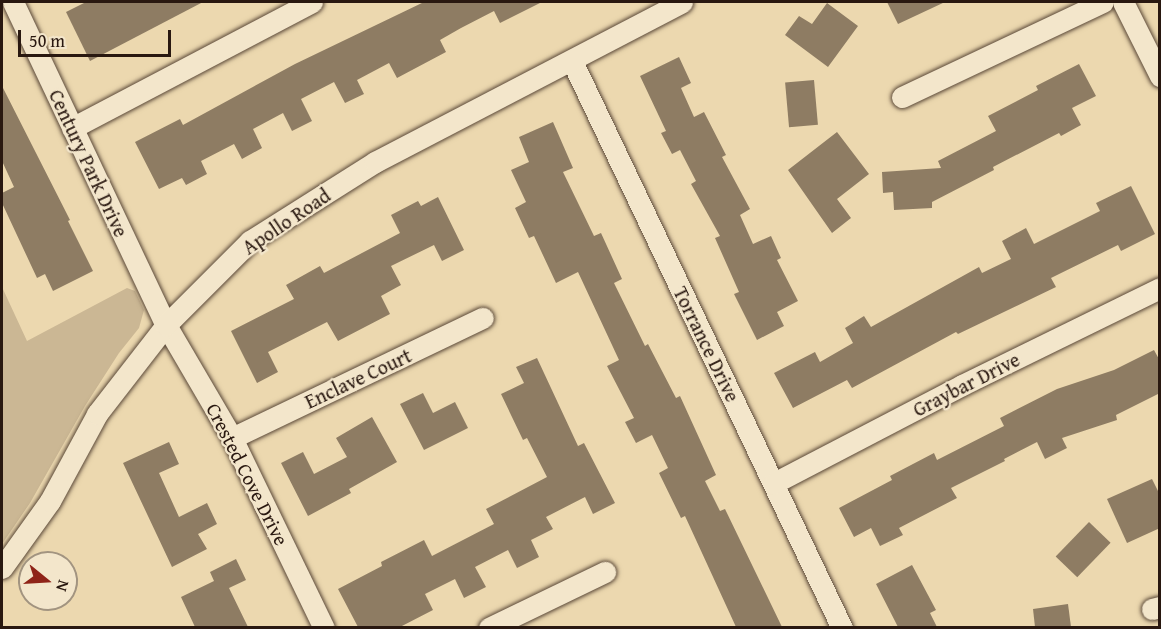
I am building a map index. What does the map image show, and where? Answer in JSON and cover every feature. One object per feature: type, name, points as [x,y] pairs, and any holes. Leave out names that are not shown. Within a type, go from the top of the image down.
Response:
[{"type":"street","name":"Century Park Drive","points":[[13,2],[166,325]]},
{"type":"street","points":[[72,128],[312,2]]},
{"type":"street","name":"Apollo Road","points":[[2,568],[50,501],[97,414],[166,325],[250,241],[375,162],[682,2]]},
{"type":"street","points":[[902,98],[1103,2]]},
{"type":"street","points":[[1123,2],[1160,76]]},
{"type":"street","name":"Torrance Drive","points":[[572,61],[842,627]]},
{"type":"street","name":"Graybar Drive","points":[[774,483],[962,385],[1160,288]]},
{"type":"street","name":"Enclave Court","points":[[232,438],[483,318]]},
{"type":"street","name":"Crested Cove Drive","points":[[166,325],[232,438],[324,627]]},
{"type":"street","points":[[489,627],[605,572]]},
{"type":"shaded area","points":[[2,287],[27,341],[127,288],[135,291],[144,310],[139,328],[119,353],[85,406],[30,503],[2,544]]},
{"type":"building","points":[[86,2],[203,2],[90,61],[66,12]]},
{"type":"building","points":[[424,2],[542,2],[500,23],[494,11],[461,28],[440,40],[446,52],[397,78],[389,63],[357,80],[364,94],[345,103],[334,82],[301,99],[312,121],[292,131],[283,113],[253,129],[262,148],[242,159],[234,144],[201,161],[207,174],[186,185],[182,178],[159,189],[135,142],[180,119],[183,125],[295,64]]},
{"type":"building","points":[[887,2],[945,2],[898,24]]},
{"type":"building","points":[[827,3],[858,26],[828,67],[785,35],[799,16],[812,24]]},
{"type":"building","points":[[679,57],[691,83],[681,88],[694,117],[704,112],[726,155],[722,157],[750,209],[740,215],[753,244],[771,236],[781,258],[777,260],[798,301],[777,312],[784,326],[757,340],[734,294],[739,292],[715,238],[720,236],[691,184],[696,181],[680,150],[672,154],[661,133],[666,131],[640,76]]},
{"type":"building","points":[[1079,64],[1096,96],[1072,108],[1081,125],[1061,136],[1059,133],[993,167],[994,170],[932,202],[932,208],[894,210],[893,192],[883,193],[882,172],[941,168],[938,161],[996,131],[988,116],[1038,90],[1036,86]]},
{"type":"building","points":[[814,80],[818,125],[789,127],[785,83]]},
{"type":"building","points":[[2,86],[70,220],[68,221],[93,271],[53,291],[45,274],[37,278],[2,203],[2,193],[14,187],[2,161]]},
{"type":"building","points":[[553,122],[573,168],[563,172],[594,236],[601,233],[622,279],[614,283],[645,346],[648,344],[676,398],[680,396],[716,475],[705,481],[720,511],[725,509],[782,627],[736,627],[685,516],[681,518],[659,473],[668,468],[652,435],[636,443],[625,422],[634,418],[607,366],[619,360],[578,272],[556,283],[534,236],[529,238],[515,208],[526,202],[511,170],[529,162],[519,137]]},
{"type":"building","points":[[837,132],[869,174],[837,199],[851,218],[832,233],[788,170]]},
{"type":"building","points":[[1131,186],[1155,234],[1121,251],[1118,245],[1051,278],[1056,287],[958,334],[956,332],[852,388],[847,380],[793,408],[774,373],[815,352],[820,362],[853,343],[845,328],[864,316],[871,327],[979,267],[982,273],[1011,259],[1002,241],[1026,228],[1034,244],[1100,211],[1096,203]]},
{"type":"building","points":[[438,197],[464,250],[442,261],[434,245],[391,266],[401,285],[381,296],[390,314],[338,341],[327,322],[268,352],[278,372],[257,383],[231,331],[294,299],[286,285],[320,266],[324,273],[400,233],[391,215],[418,201],[421,206]]},
{"type":"building","points":[[1154,350],[1160,361],[1160,393],[1116,415],[1117,420],[1062,438],[1067,448],[1045,459],[1037,442],[1004,459],[1005,461],[951,488],[957,498],[899,528],[903,535],[880,546],[871,528],[854,537],[839,508],[892,480],[890,476],[934,453],[937,460],[1004,426],[1000,418],[1057,389],[1114,370]]},
{"type":"building","points":[[537,358],[578,446],[584,443],[615,503],[593,514],[585,497],[546,517],[553,529],[531,540],[539,557],[517,568],[508,550],[475,567],[486,587],[464,598],[455,579],[425,594],[433,610],[400,627],[358,627],[338,589],[382,566],[381,562],[424,540],[432,556],[494,524],[486,509],[547,477],[527,438],[523,440],[501,394],[524,383],[516,367]]},
{"type":"building","points":[[423,393],[433,413],[455,402],[468,428],[424,450],[400,404]]},
{"type":"building","points":[[372,417],[397,462],[349,489],[351,493],[308,516],[281,463],[303,452],[314,474],[347,457],[336,438]]},
{"type":"building","points":[[169,442],[179,464],[159,473],[179,517],[207,503],[217,524],[198,534],[207,549],[172,567],[123,463]]},
{"type":"building","points":[[1152,479],[1160,495],[1160,528],[1127,543],[1107,499]]},
{"type":"building","points":[[1089,522],[1111,543],[1077,577],[1056,557]]},
{"type":"building","points":[[236,559],[246,580],[229,588],[248,627],[195,627],[181,597],[214,581],[210,572]]},
{"type":"building","points":[[912,565],[936,610],[930,613],[937,627],[898,627],[876,584]]},
{"type":"building","points":[[1068,604],[1071,627],[1035,627],[1033,609]]}]
